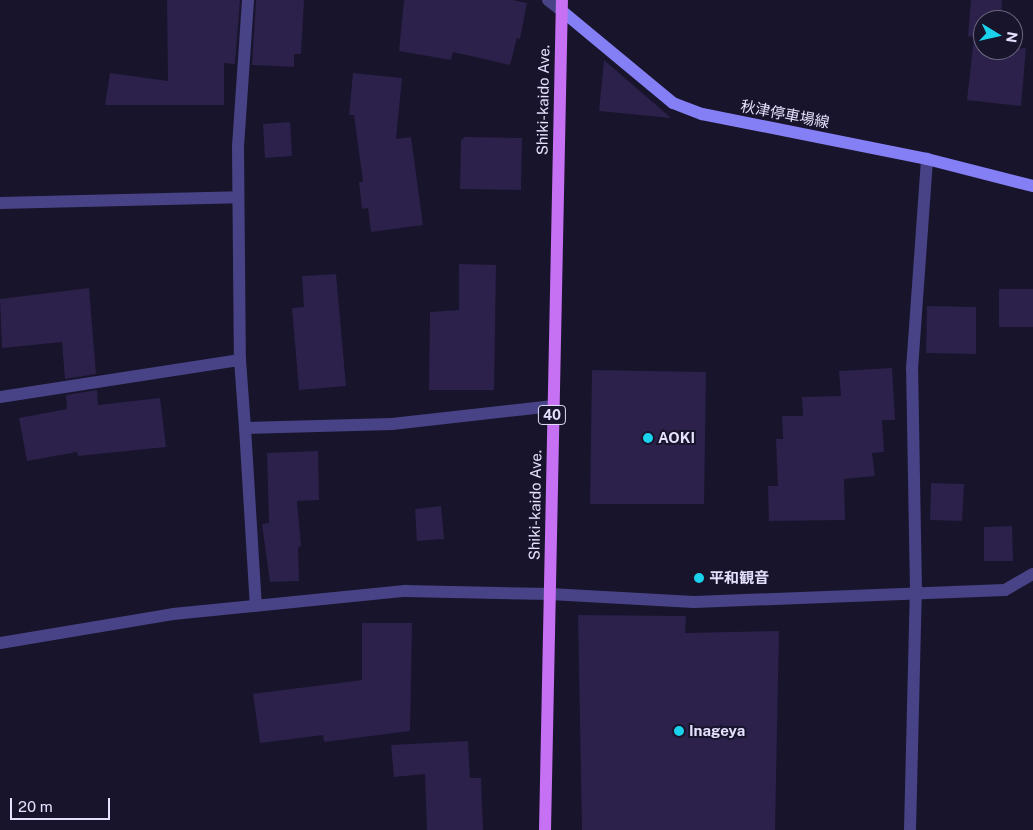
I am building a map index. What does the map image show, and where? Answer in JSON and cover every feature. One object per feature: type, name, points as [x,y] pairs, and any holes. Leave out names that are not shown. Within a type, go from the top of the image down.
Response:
[{"type":"main road","name":"秋津停車場線","points":[[562,6],[673,103],[702,114],[927,159],[1033,186]]},
{"type":"main road","name":"Shiki-kaido Ave.","points":[[545,830],[552,406],[562,6]]},
{"type":"street","points":[[248,0],[238,146],[240,360],[256,606]]},
{"type":"street","points":[[548,0],[562,6]]},
{"type":"street","points":[[910,830],[916,592],[912,369],[927,159]]},
{"type":"street","points":[[0,203],[238,197]]},
{"type":"street","points":[[0,397],[240,360]]},
{"type":"street","points":[[245,428],[392,424],[552,406]]},
{"type":"street","points":[[0,643],[173,614],[405,591],[550,594],[694,602],[1005,590],[1033,574]]},
{"type":"building","points":[[167,0],[240,0],[235,64],[224,63],[224,105],[105,105],[110,73],[168,81]]},
{"type":"building","points":[[256,0],[304,0],[301,54],[294,54],[294,67],[252,65]]},
{"type":"building","points":[[404,0],[513,0],[527,3],[520,39],[517,38],[510,65],[453,52],[451,60],[399,51]]},
{"type":"building","points":[[971,0],[1002,0],[1002,10],[973,10],[973,37],[968,36]]},
{"type":"building","points":[[973,46],[973,60],[1023,60],[1023,48],[1026,48],[1021,106],[967,100]]},
{"type":"building","points":[[604,60],[671,118],[599,111]]},
{"type":"building","points":[[353,73],[402,78],[396,139],[411,137],[423,225],[371,232],[368,208],[362,209],[359,182],[363,182],[354,115],[349,115]]},
{"type":"building","points":[[290,122],[292,156],[265,158],[263,124]]},
{"type":"building","points":[[465,137],[522,138],[521,190],[460,189],[461,140]]},
{"type":"building","points":[[459,264],[496,265],[494,390],[429,390],[430,312],[459,310]]},
{"type":"building","points":[[336,274],[346,386],[299,390],[292,308],[304,307],[302,276]]},
{"type":"building","points":[[89,288],[96,374],[65,379],[62,342],[2,348],[0,299]]},
{"type":"building","points":[[999,289],[1033,289],[1033,327],[999,327]]},
{"type":"building","points":[[927,306],[976,307],[976,354],[926,353]]},
{"type":"building","points":[[892,368],[895,420],[882,420],[884,452],[872,453],[875,476],[844,479],[845,520],[769,521],[768,486],[778,486],[776,439],[783,439],[782,416],[803,416],[802,397],[841,396],[839,371]]},
{"type":"building","name":"AOKI","points":[[592,370],[706,372],[704,504],[590,504]]},
{"type":"building","points":[[97,390],[98,405],[160,398],[166,447],[78,456],[77,452],[27,461],[19,418],[67,409],[66,395]]},
{"type":"building","points":[[318,451],[319,500],[297,501],[301,546],[298,547],[299,581],[270,582],[262,524],[269,523],[267,453]]},
{"type":"building","points":[[931,483],[964,484],[962,521],[930,520]]},
{"type":"building","points":[[441,506],[444,539],[417,541],[415,509]]},
{"type":"building","points":[[1012,526],[1013,561],[984,561],[984,527]]},
{"type":"building","name":"Inageya","points":[[578,615],[686,616],[685,633],[779,631],[775,830],[582,830]]},
{"type":"building","points":[[362,623],[412,623],[410,731],[324,742],[323,735],[260,743],[253,694],[362,680]]},
{"type":"building","points":[[468,741],[470,778],[481,778],[483,830],[427,830],[425,774],[394,777],[391,745]]},
{"type":"place","name":"AOKI","points":[[648,438]]},
{"type":"place","name":"平和観音","points":[[699,578]]},
{"type":"place","name":"Inageya","points":[[679,731]]}]
